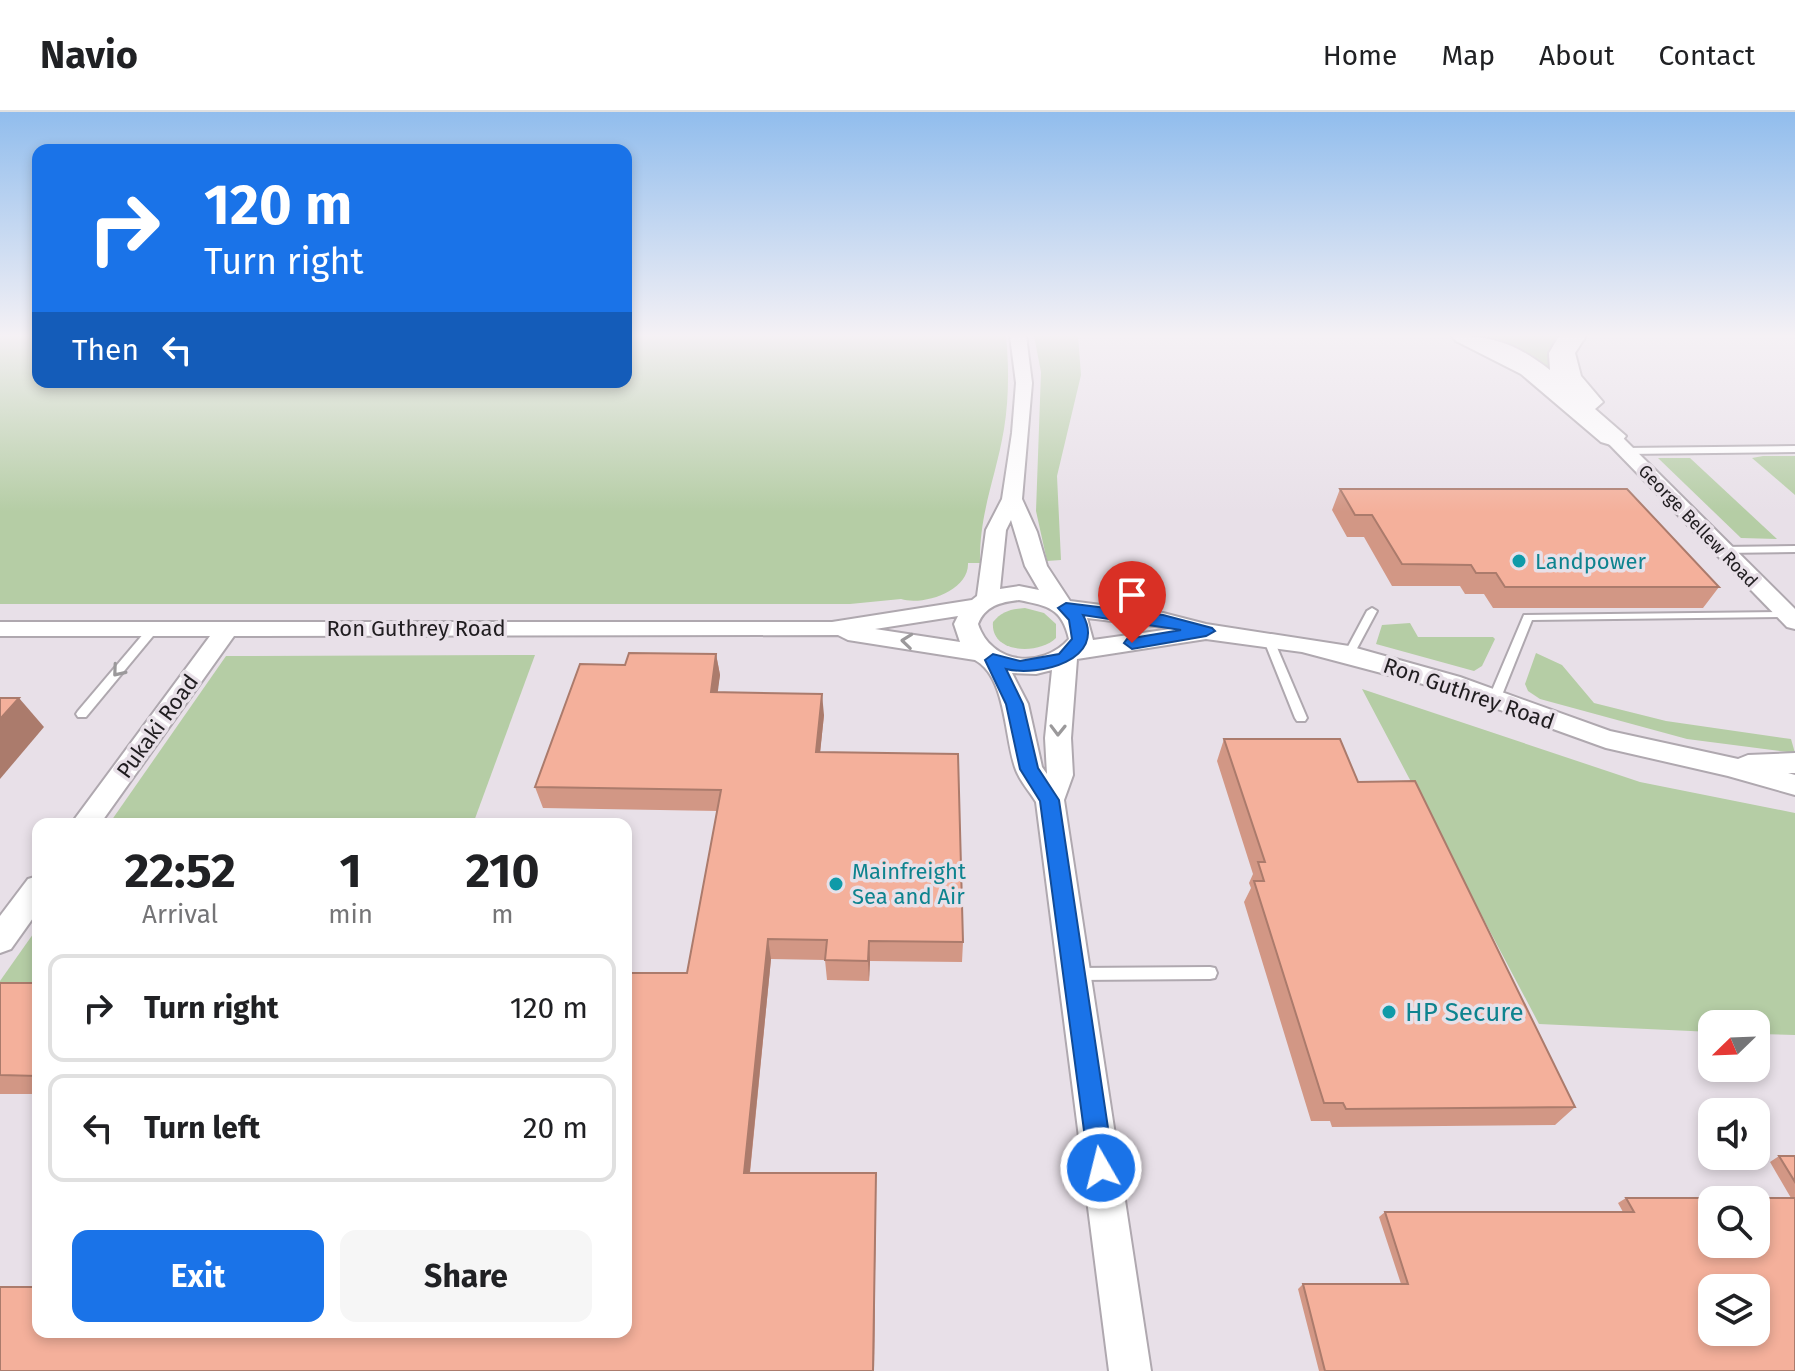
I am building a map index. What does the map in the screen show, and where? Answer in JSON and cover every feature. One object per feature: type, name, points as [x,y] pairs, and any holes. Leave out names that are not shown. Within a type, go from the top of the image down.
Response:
[{"type":"highway","points":[[1560,395],[1618,443]]},
{"type":"highway","points":[[1583,395],[1599,412],[1618,443]]},
{"type":"street","points":[[1023,395],[1012,499],[996,530],[982,603],[966,624],[967,635],[988,657],[1015,704],[1029,769],[1050,800],[1130,1371]]},
{"type":"street","name":"George Bellew Road","points":[[1618,443],[1792,623]]},
{"type":"street","points":[[1012,499],[1027,532],[1036,566],[1081,628],[1081,640],[1070,654],[1058,738],[1060,775],[1050,800]]},
{"type":"street","points":[[982,603],[1019,593],[1061,604]]},
{"type":"street","name":"Ron Guthrey Road","points":[[0,629],[832,629],[982,603]]},
{"type":"street","name":"Ron Guthrey Road","points":[[1061,604],[1349,654],[1451,683],[1606,739],[1728,766],[1795,785]]},
{"type":"street","name":"Pukaki Road","points":[[89,818],[228,628]]},
{"type":"street","name":"Ron Guthrey Road","points":[[832,629],[988,657]]},
{"type":"street","name":"Ron Guthrey Road","points":[[1070,654],[1206,631]]},
{"type":"street","points":[[988,657],[1020,667],[1070,654]]},
{"type":"street","name":"Ron Guthrey Road","points":[[1728,766],[1795,763]]},
{"type":"street","points":[[0,940],[32,896]]},
{"type":"lane","points":[[1618,443],[1795,449]]},
{"type":"lane","points":[[1722,550],[1795,549]]},
{"type":"lane","points":[[1349,654],[1372,611]]},
{"type":"lane","points":[[1494,700],[1528,617],[1792,623]]},
{"type":"lane","points":[[82,714],[154,628]]},
{"type":"lane","points":[[1268,638],[1301,718]]},
{"type":"lane","points":[[1074,974],[1210,973]]},
{"type":"green space","points":[[0,395],[1008,395],[1001,446],[982,528],[980,563],[968,563],[966,573],[953,589],[932,598],[850,604],[0,604]]},
{"type":"green space","points":[[1040,395],[1076,395],[1057,476],[1061,560],[1047,561],[1036,511]]},
{"type":"green space","points":[[1795,456],[1795,495],[1752,458]]},
{"type":"green space","points":[[1658,458],[1690,458],[1777,539],[1741,538]]},
{"type":"green space","points":[[1025,608],[1044,613],[1056,624],[1056,638],[1048,644],[1028,649],[1007,646],[999,640],[994,633],[993,622],[1007,611]]},
{"type":"green space","points":[[1410,623],[1418,637],[1495,639],[1482,666],[1474,671],[1376,644],[1382,625]]},
{"type":"green space","points":[[1536,653],[1562,665],[1594,703],[1666,721],[1791,739],[1795,753],[1687,739],[1540,699],[1528,691],[1525,684]]},
{"type":"green space","points":[[535,655],[475,818],[113,818],[226,656]]},
{"type":"green space","points":[[1362,689],[1640,782],[1795,813],[1795,1035],[1770,1034],[1770,1010],[1698,1010],[1698,1031],[1539,1024]]},
{"type":"green space","points":[[32,936],[32,999],[0,999],[0,981]]},
{"type":"building","name":"Landpower","points":[[1340,489],[1627,489],[1719,587],[1505,587],[1496,573],[1476,573],[1471,565],[1402,564],[1372,515],[1355,515]]},
{"type":"building","points":[[629,653],[716,654],[711,692],[822,694],[816,752],[958,754],[963,942],[869,941],[868,961],[825,960],[827,940],[768,939],[744,1173],[876,1173],[873,1371],[0,1371],[0,1287],[32,1287],[32,1338],[632,1338],[632,973],[687,973],[721,790],[535,787],[580,664],[625,665]]},
{"type":"building","points":[[0,698],[19,698],[0,719]]},
{"type":"building","name":"HP Secure","points":[[1224,739],[1340,739],[1358,782],[1415,781],[1575,1107],[1346,1109],[1343,1103],[1324,1103],[1254,881],[1264,881],[1258,862],[1265,862]]},
{"type":"building","points":[[0,983],[32,983],[32,1076],[0,1075]]},
{"type":"building","points":[[1779,1156],[1795,1156],[1795,1182]]},
{"type":"building","points":[[1626,1198],[1698,1198],[1698,1258],[1770,1258],[1770,1198],[1795,1198],[1795,1371],[1325,1371],[1303,1284],[1408,1284],[1385,1212],[1634,1212]]},
{"type":"place","name":"Landpower","points":[[1519,561]]},
{"type":"place","name":"Mainfreight Sea and Air","points":[[836,884]]},
{"type":"place","name":"HP Secure","points":[[1389,1012]]},
{"type":"route","points":[[1101,1168],[1050,800],[1029,769],[1015,704],[993,660],[1020,667],[1065,658],[1081,640],[1081,628],[1066,608],[1163,620],[1206,631],[1132,643]]}]
